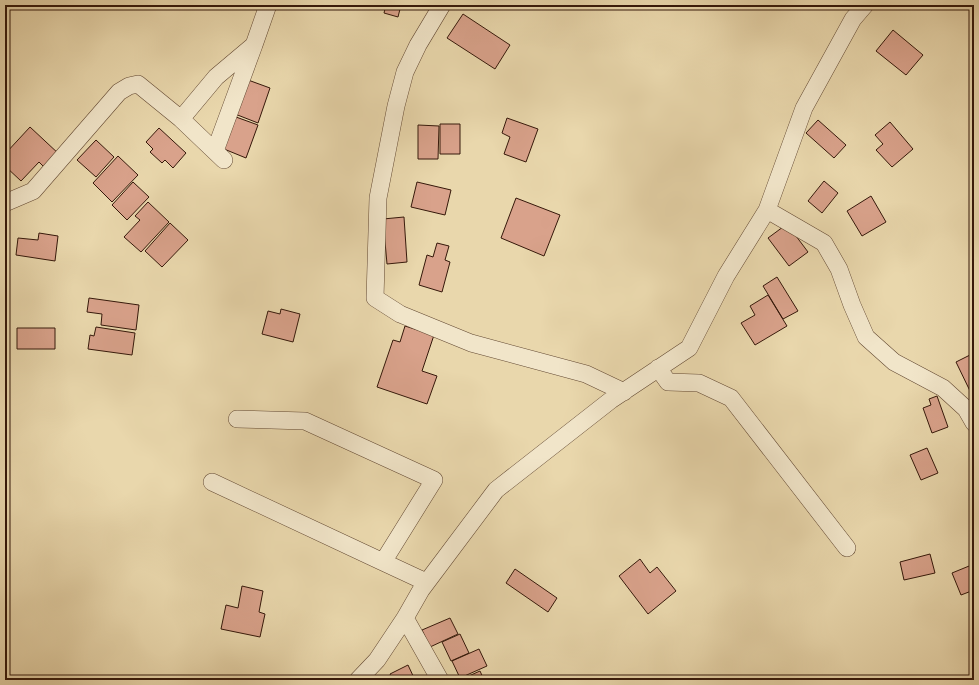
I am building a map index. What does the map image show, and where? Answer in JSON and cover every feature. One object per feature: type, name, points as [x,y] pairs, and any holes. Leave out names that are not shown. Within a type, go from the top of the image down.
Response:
[{"type":"street","points":[[5,203],[33,191],[119,92],[129,86],[138,84],[181,119],[220,156],[254,45],[268,5]]},
{"type":"street","points":[[442,5],[414,52],[405,72],[396,106],[378,198],[375,298],[400,314],[471,343],[586,374],[624,392]]},
{"type":"street","points":[[358,680],[377,660],[405,618],[426,582],[496,490],[611,400],[689,348],[726,276],[767,210],[804,108],[853,19],[864,5]]},
{"type":"street","points":[[181,119],[216,77],[254,45]]},
{"type":"street","points":[[767,210],[824,243],[839,269],[852,306],[866,337],[894,362],[943,388],[966,409],[974,423]]},
{"type":"street","points":[[658,368],[668,382],[699,383],[731,398],[847,548]]},
{"type":"street","points":[[237,419],[305,421],[434,480],[383,562]]},
{"type":"street","points":[[212,482],[426,582]]},
{"type":"street","points":[[405,618],[440,680]]},
{"type":"building","points":[[386,5],[401,5],[398,17],[384,13]]},
{"type":"building","points":[[463,14],[510,45],[495,69],[447,38]]},
{"type":"building","points":[[893,30],[923,55],[906,75],[876,51]]},
{"type":"building","points":[[248,80],[270,88],[258,123],[235,114]]},
{"type":"building","points":[[236,117],[258,125],[246,158],[224,149]]},
{"type":"building","points":[[507,118],[538,129],[526,162],[504,154],[510,137],[502,133]]},
{"type":"building","points":[[818,120],[846,145],[834,158],[806,133]]},
{"type":"building","points":[[890,122],[913,149],[892,167],[876,150],[883,144],[875,135]]},
{"type":"building","points":[[440,124],[460,124],[460,154],[440,154]]},
{"type":"building","points":[[418,125],[439,126],[438,159],[418,159]]},
{"type":"building","points":[[30,127],[60,155],[46,169],[39,162],[21,181],[5,166],[5,154]]},
{"type":"building","points":[[159,128],[186,153],[173,168],[165,160],[162,163],[150,152],[153,149],[146,142]]},
{"type":"building","points":[[96,140],[114,157],[96,177],[77,160]]},
{"type":"building","points":[[118,156],[138,175],[112,202],[93,183]]},
{"type":"building","points":[[824,181],[838,193],[822,213],[808,201]]},
{"type":"building","points":[[133,182],[149,197],[127,220],[112,205]]},
{"type":"building","points":[[417,182],[451,190],[445,215],[411,207]]},
{"type":"building","points":[[871,196],[886,222],[862,236],[847,211]]},
{"type":"building","points":[[516,198],[560,215],[544,256],[501,238]]},
{"type":"building","points":[[148,202],[169,222],[141,252],[124,237],[140,220],[135,216]]},
{"type":"building","points":[[404,217],[407,262],[387,264],[383,219]]},
{"type":"building","points":[[170,223],[188,240],[162,267],[145,251]]},
{"type":"building","points":[[787,224],[808,252],[789,266],[768,238]]},
{"type":"building","points":[[39,233],[58,236],[55,261],[16,255],[18,238],[38,240]]},
{"type":"building","points":[[437,243],[449,246],[445,260],[450,262],[442,292],[419,285],[427,255],[433,257]]},
{"type":"building","points":[[777,277],[798,311],[783,319],[763,286]]},
{"type":"building","points":[[768,295],[787,326],[755,345],[741,323],[755,315],[750,306]]},
{"type":"building","points":[[89,298],[139,305],[136,330],[101,325],[102,314],[87,312]]},
{"type":"building","points":[[281,309],[300,314],[293,342],[262,334],[268,311],[280,314]]},
{"type":"building","points":[[405,326],[434,335],[422,371],[437,376],[427,404],[377,387],[393,340],[400,342]]},
{"type":"building","points":[[96,327],[135,333],[132,355],[88,349],[90,335],[94,336]]},
{"type":"building","points":[[17,328],[55,328],[55,349],[17,349]]},
{"type":"building","points":[[974,353],[974,392],[971,393],[956,362]]},
{"type":"building","points":[[937,396],[948,427],[932,433],[923,408],[931,405],[929,399]]},
{"type":"building","points":[[927,448],[938,473],[921,480],[910,455]]},
{"type":"building","points":[[930,554],[935,573],[904,580],[900,562]]},
{"type":"building","points":[[640,559],[650,573],[657,567],[676,591],[648,614],[619,576]]},
{"type":"building","points":[[974,564],[974,590],[961,595],[952,573]]},
{"type":"building","points":[[515,569],[557,598],[548,612],[506,583]]},
{"type":"building","points":[[242,586],[263,591],[259,612],[265,614],[260,637],[221,629],[226,605],[238,608]]},
{"type":"building","points":[[450,618],[458,634],[430,647],[422,630]]},
{"type":"building","points":[[460,634],[469,653],[451,661],[442,642]]},
{"type":"building","points":[[479,649],[487,666],[460,678],[452,661]]},
{"type":"building","points":[[408,665],[415,680],[393,680],[390,674]]},
{"type":"building","points":[[480,671],[484,680],[462,679]]}]
